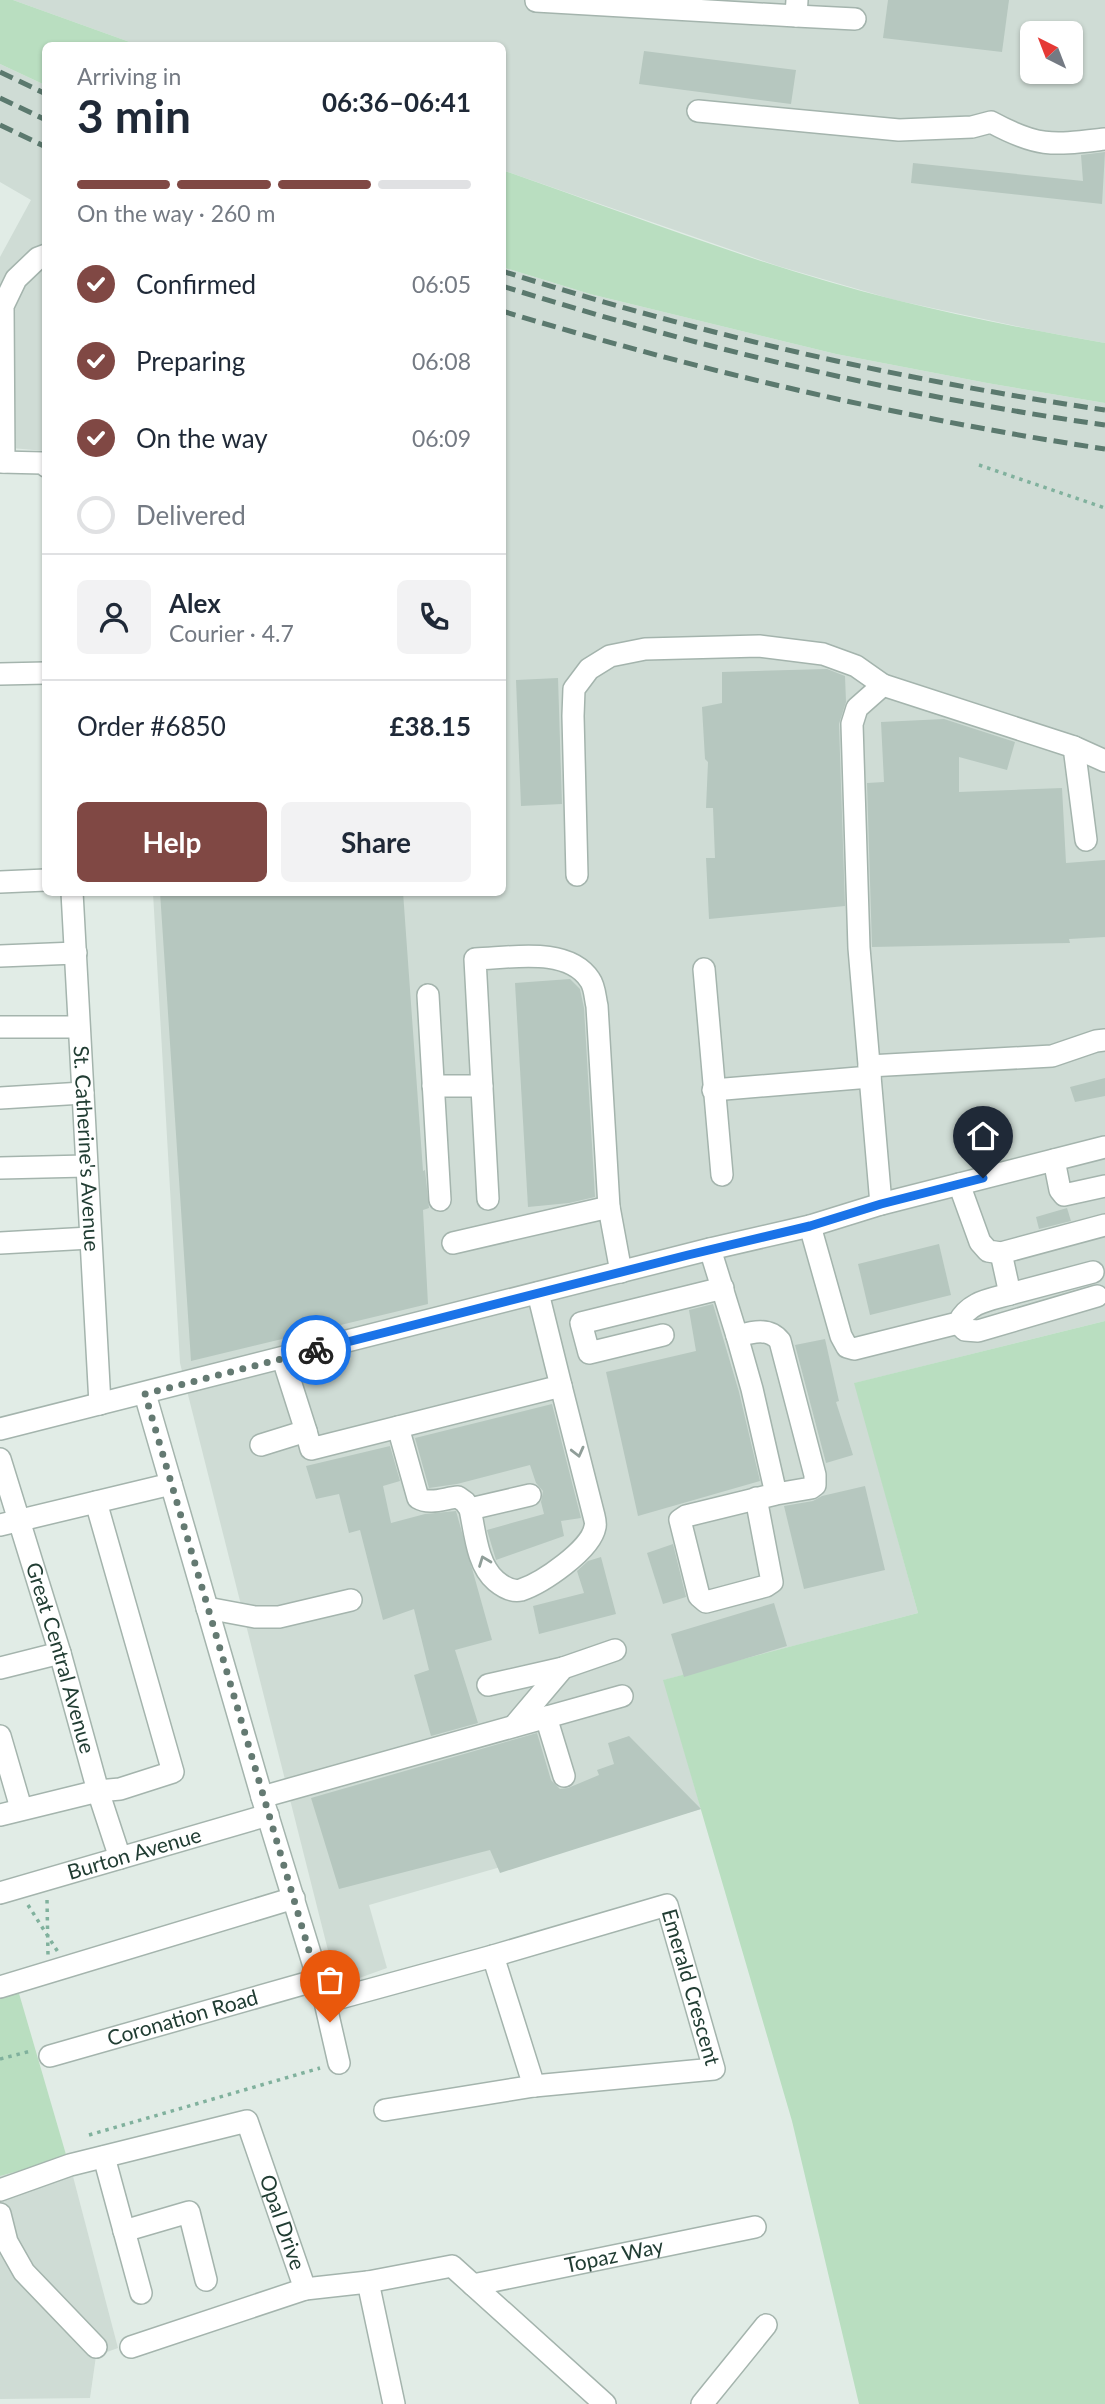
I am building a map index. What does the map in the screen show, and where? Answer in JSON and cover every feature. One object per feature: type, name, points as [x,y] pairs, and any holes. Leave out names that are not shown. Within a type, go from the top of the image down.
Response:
[{"type":"street","points":[[536,1],[797,8],[855,19]]},
{"type":"street","points":[[698,111],[899,130],[972,127],[991,122],[1024,139],[1057,145],[1105,139]]},
{"type":"street","points":[[42,256],[16,279],[3,306],[2,462],[42,463]]},
{"type":"street","points":[[577,875],[574,690],[589,669],[610,656],[645,649],[759,646],[823,654],[856,666],[883,685],[1074,747],[1105,761]]},
{"type":"street","points":[[0,674],[42,673]]},
{"type":"street","points":[[881,1204],[859,948],[852,723],[857,708],[883,685]]},
{"type":"street","points":[[1074,747],[1087,840]]},
{"type":"street","points":[[0,882],[42,880]]},
{"type":"street","name":"St. Catherine's Avenue","points":[[72,896],[100,1404]]},
{"type":"street","points":[[0,956],[76,953]]},
{"type":"street","points":[[488,1199],[475,959],[552,957],[568,961],[581,969],[592,982],[597,1006],[609,1208],[621,1272]]},
{"type":"street","points":[[704,968],[722,1175]]},
{"type":"street","points":[[428,996],[440,1200]]},
{"type":"street","points":[[0,1027],[78,1027]]},
{"type":"street","points":[[713,1090],[870,1072],[1052,1056],[1105,1040]]},
{"type":"street","points":[[433,1086],[482,1086]]},
{"type":"street","points":[[0,1098],[83,1093]]},
{"type":"street","points":[[0,1429],[810,1226],[881,1204],[1105,1147]]},
{"type":"street","points":[[1054,1160],[1060,1190],[1064,1195],[1105,1186]]},
{"type":"street","points":[[0,1168],[86,1166]]},
{"type":"street","points":[[959,1184],[980,1242],[988,1251],[1000,1253],[1105,1225]]},
{"type":"street","points":[[453,1243],[609,1208]]},
{"type":"street","points":[[810,1226],[841,1336],[847,1347],[854,1349],[958,1323],[964,1313],[975,1304],[1093,1272]]},
{"type":"street","points":[[0,1242],[90,1238]]},
{"type":"street","points":[[710,1249],[752,1389],[766,1496],[772,1582],[706,1602],[699,1596],[680,1521],[686,1516],[766,1496],[811,1488],[816,1485],[780,1341],[775,1335],[766,1332],[737,1336]]},
{"type":"street","points":[[1000,1253],[1010,1294]]},
{"type":"street","points":[[663,1335],[589,1353],[581,1323],[723,1288]]},
{"type":"street","points":[[398,1427],[418,1499],[431,1502],[458,1497],[466,1502],[487,1571],[507,1588],[519,1591],[558,1569],[586,1545],[595,1528],[594,1517],[538,1293]]},
{"type":"street","points":[[958,1323],[965,1330],[978,1331],[1097,1296]]},
{"type":"street","points":[[283,1359],[311,1449],[561,1386]]},
{"type":"street","points":[[145,1394],[325,2002],[339,2063]]},
{"type":"street","points":[[261,1445],[306,1432]]},
{"type":"street","name":"Great Central Avenue","points":[[0,1459],[9,1522],[60,1653],[98,1791],[120,1858]]},
{"type":"street","points":[[9,1522],[171,1484]]},
{"type":"street","points":[[470,1509],[530,1495]]},
{"type":"street","points":[[0,1815],[21,1808],[130,1786],[173,1772],[96,1502]]},
{"type":"street","points":[[207,1608],[255,1617],[279,1617],[351,1600]]},
{"type":"street","points":[[488,1685],[563,1668],[615,1650]]},
{"type":"street","points":[[0,1668],[60,1653]]},
{"type":"street","points":[[514,1726],[563,1668]]},
{"type":"street","name":"Burton Avenue","points":[[9,1891],[120,1858],[265,1806],[514,1726],[622,1696]]},
{"type":"street","points":[[546,1717],[564,1776]]},
{"type":"street","points":[[0,1736],[21,1808]]},
{"type":"street","points":[[0,1987],[294,1898]]},
{"type":"street","name":"Emerald Crescent","points":[[325,2002],[667,1905],[714,2069],[534,2086],[385,2110]]},
{"type":"street","points":[[493,1956],[534,2086]]},
{"type":"street","name":"Coronation Road","points":[[50,2056],[317,1980]]},
{"type":"street","name":"Opal Drive","points":[[0,2190],[71,2165],[247,2121],[305,2290],[131,2347]]},
{"type":"street","points":[[104,2157],[141,2293]]},
{"type":"street","points":[[124,2231],[189,2212],[206,2280]]},
{"type":"street","points":[[0,2214],[6,2242],[24,2272],[96,2347]]},
{"type":"street","name":"Topaz Way","points":[[473,2285],[755,2227]]},
{"type":"street","points":[[305,2290],[368,2282],[452,2266],[606,2404]]},
{"type":"street","points":[[368,2282],[394,2404]]},
{"type":"street","points":[[702,2404],[766,2325]]},
{"type":"path","points":[[979,465],[1105,508]]},
{"type":"path","points":[[47,1879],[47,1936],[57,1968]]},
{"type":"path","points":[[9,1891],[47,1936],[57,1968]]},
{"type":"path","points":[[0,2059],[28,2050],[50,2056]]},
{"type":"path","points":[[89,2136],[339,2063]]},
{"type":"shaded area","points":[[13,0],[1105,0],[1105,343],[895,300],[778,266],[506,171],[506,42],[130,42]]},
{"type":"shaded area","points":[[0,64],[42,84],[42,451],[0,447],[0,257],[31,200],[0,182]]},
{"type":"shaded area","points":[[506,268],[590,294],[836,354],[1105,403],[1105,1321],[855,1383],[918,1613],[664,1680],[701,1809],[369,1905],[387,1968],[337,1986],[180,1363],[153,896],[506,896]]},
{"type":"shaded area","points":[[67,2158],[118,2348],[96,2356],[90,2398],[0,2399],[0,2176]]},
{"type":"green space","points":[[0,0],[13,0],[130,42],[42,42],[42,84],[0,64]]},
{"type":"green space","points":[[506,171],[698,240],[846,287],[974,318],[1105,343],[1105,403],[836,354],[590,294],[506,268]]},
{"type":"green space","points":[[1105,1321],[1105,2404],[859,2404],[792,2121],[663,1680],[918,1613],[854,1383]]},
{"type":"green space","points":[[18,1990],[67,2158],[0,2176],[0,1995]]},
{"type":"building","points":[[888,0],[1009,0],[1002,52],[883,38]]},
{"type":"building","points":[[644,51],[796,70],[791,104],[639,84]]},
{"type":"building","points":[[1105,152],[1102,204],[911,183],[913,163],[1083,181],[1081,155]]},
{"type":"building","points":[[827,669],[845,676],[846,702],[839,724],[845,906],[709,919],[706,858],[715,858],[713,808],[706,808],[708,762],[705,759],[702,707],[722,703],[722,672]]},
{"type":"building","points":[[558,678],[562,804],[521,806],[516,680]]},
{"type":"building","points":[[944,719],[1015,742],[1007,770],[959,757],[959,792],[1062,788],[1066,863],[1105,860],[1105,937],[1069,939],[1070,943],[872,947],[867,783],[884,782],[881,722]]},
{"type":"building","points":[[160,896],[403,896],[423,1171],[425,1170],[429,1208],[423,1210],[428,1304],[191,1361]]},
{"type":"building","points":[[570,979],[580,989],[584,1008],[595,1197],[528,1207],[515,983]]},
{"type":"building","points":[[1105,1078],[1105,1096],[1075,1102],[1070,1087]]},
{"type":"building","points":[[1067,1208],[1071,1221],[1039,1229],[1036,1217]]},
{"type":"building","points":[[939,1244],[951,1295],[870,1315],[858,1264]]},
{"type":"building","points":[[713,1304],[739,1392],[760,1481],[638,1516],[606,1372],[696,1351],[689,1310]]},
{"type":"building","points":[[825,1339],[839,1401],[836,1402],[853,1455],[826,1463],[795,1345]]},
{"type":"building","points":[[552,1404],[581,1518],[561,1521],[564,1536],[496,1560],[487,1530],[544,1514],[541,1502],[543,1491],[536,1483],[530,1465],[457,1484],[429,1488],[415,1438]]},
{"type":"building","points":[[390,1446],[400,1481],[383,1486],[391,1523],[425,1514],[456,1511],[492,1640],[455,1650],[478,1723],[431,1736],[414,1675],[429,1670],[414,1609],[383,1620],[360,1530],[349,1533],[339,1494],[316,1499],[306,1466]]},
{"type":"building","points":[[865,1486],[885,1570],[804,1589],[784,1506]]},
{"type":"building","points":[[673,1544],[686,1597],[663,1604],[647,1553]]},
{"type":"building","points":[[601,1557],[616,1614],[539,1634],[533,1606],[584,1593],[577,1571],[588,1561]]},
{"type":"building","points":[[774,1603],[787,1646],[684,1677],[671,1634]]},
{"type":"building","points":[[537,1733],[551,1780],[560,1789],[599,1775],[597,1770],[614,1764],[608,1743],[629,1736],[701,1809],[500,1873],[490,1850],[339,1889],[311,1798]]},
{"type":"railway","points":[[0,72],[42,92]]},
{"type":"railway","points":[[0,98],[42,118]]},
{"type":"railway","points":[[0,125],[42,145]]},
{"type":"railway","points":[[506,272],[651,315],[800,353],[952,384],[1105,410]]},
{"type":"railway","points":[[506,287],[651,330],[801,368],[952,400],[1105,425]]},
{"type":"railway","points":[[506,312],[651,354],[801,391],[953,423],[1105,449]]},
{"type":"way so far","points":[[316,1350],[145,1394],[330,2022]]},
{"type":"route","points":[[316,1350],[810,1226],[881,1204],[983,1178]]}]
